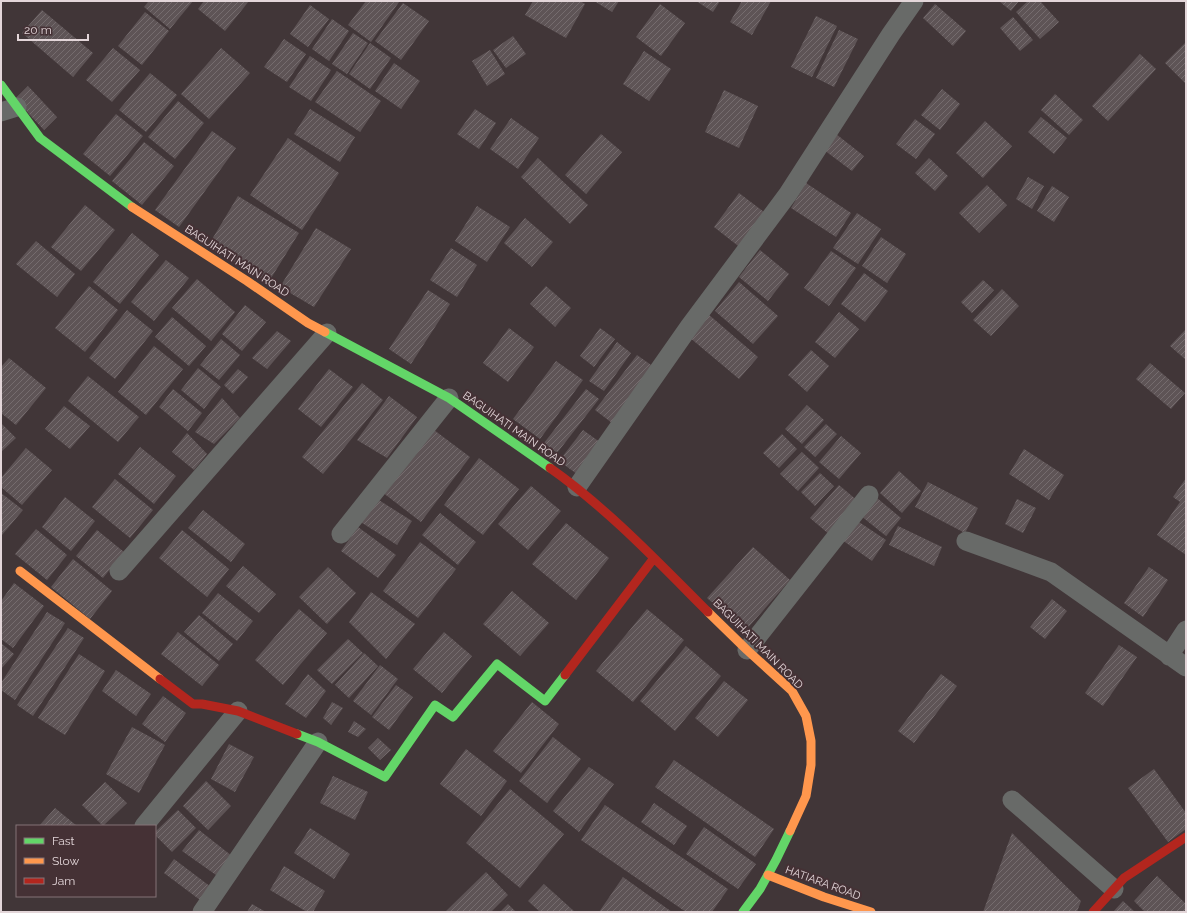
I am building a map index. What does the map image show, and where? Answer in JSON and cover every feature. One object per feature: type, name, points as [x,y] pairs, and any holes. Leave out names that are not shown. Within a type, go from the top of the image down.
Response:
[{"type":"street","points":[[577,487],[689,327],[788,194],[891,34],[914,1]]},
{"type":"street","name":"BAGUIHATI MAIN ROAD","points":[[1,84],[9,109],[40,138],[138,212],[247,281],[308,323],[449,398],[577,487],[654,558],[747,650],[792,692],[806,716],[811,741],[811,765],[806,796],[768,875],[744,912]]},
{"type":"street","points":[[119,571],[327,333]]},
{"type":"street","points":[[341,534],[449,398]]},
{"type":"street","points":[[747,650],[869,495]]},
{"type":"street","points":[[966,541],[1051,572],[1186,667]]},
{"type":"street","points":[[20,571],[193,704],[202,704],[238,711],[318,742],[385,777],[435,705],[453,717],[497,664],[545,701],[654,558]]},
{"type":"street","points":[[1169,656],[1186,630]]},
{"type":"street","points":[[145,825],[238,711]]},
{"type":"street","points":[[202,912],[318,742]]},
{"type":"street","points":[[1012,800],[1114,889]]},
{"type":"street","points":[[1093,912],[1124,878],[1186,837]]},
{"type":"street","name":"HATIARA ROAD","points":[[768,875],[824,897],[870,912]]},
{"type":"building","points":[[149,1],[193,1],[170,29],[144,7]]},
{"type":"building","points":[[204,1],[249,1],[225,31],[198,9]]},
{"type":"building","points":[[366,1],[399,2],[371,42],[348,25]]},
{"type":"building","points":[[533,1],[580,1],[585,4],[566,38],[525,15]]},
{"type":"building","points":[[594,1],[619,1],[612,12]]},
{"type":"building","points":[[696,1],[720,1],[713,12]]},
{"type":"building","points":[[742,1],[771,1],[752,35],[730,22]]},
{"type":"building","points":[[999,1],[1019,1],[1011,11]]},
{"type":"building","points":[[1028,1],[1040,1],[1059,22],[1040,39],[1016,12]]},
{"type":"building","points":[[403,3],[429,21],[401,60],[375,41]]},
{"type":"building","points":[[660,4],[685,23],[661,56],[636,37]]},
{"type":"building","points":[[935,4],[966,31],[953,46],[923,18]]},
{"type":"building","points":[[310,5],[329,19],[308,47],[290,34]]},
{"type":"building","points":[[42,10],[93,53],[73,77],[22,33]]},
{"type":"building","points":[[145,12],[169,31],[142,65],[118,46]]},
{"type":"building","points":[[816,16],[837,26],[812,77],[791,67]]},
{"type":"building","points":[[1013,17],[1033,40],[1020,51],[1000,28]]},
{"type":"building","points":[[332,19],[349,31],[329,61],[312,49]]},
{"type":"building","points":[[839,30],[858,39],[834,87],[816,78]]},
{"type":"building","points":[[353,33],[368,43],[347,74],[332,64]]},
{"type":"building","points":[[513,36],[526,54],[506,68],[493,50]]},
{"type":"building","points":[[284,39],[306,54],[287,82],[264,67]]},
{"type":"building","points":[[370,43],[391,58],[370,89],[349,74]]},
{"type":"building","points":[[1185,43],[1186,44],[1186,84],[1165,63]]},
{"type":"building","points":[[113,48],[140,70],[112,102],[86,80]]},
{"type":"building","points":[[221,48],[250,73],[209,119],[181,94]]},
{"type":"building","points":[[490,50],[505,74],[487,86],[472,61]]},
{"type":"building","points":[[644,51],[671,69],[649,101],[623,84]]},
{"type":"building","points":[[1140,54],[1156,69],[1108,121],[1092,106]]},
{"type":"building","points":[[310,56],[331,70],[311,101],[289,87]]},
{"type":"building","points":[[394,63],[420,81],[401,109],[375,91]]},
{"type":"building","points":[[337,71],[381,101],[360,132],[315,102]]},
{"type":"building","points":[[150,73],[177,95],[146,132],[119,110]]},
{"type":"building","points":[[28,86],[57,117],[44,130],[15,99]]},
{"type":"building","points":[[942,89],[960,104],[940,130],[921,115]]},
{"type":"building","points":[[724,90],[758,106],[739,148],[705,132]]},
{"type":"building","points":[[1055,94],[1083,120],[1069,135],[1041,110]]},
{"type":"building","points":[[178,101],[204,123],[175,159],[148,137]]},
{"type":"building","points":[[310,109],[355,137],[340,162],[294,134]]},
{"type":"building","points":[[475,109],[496,123],[479,149],[457,134]]},
{"type":"building","points":[[116,114],[143,136],[110,176],[83,154]]},
{"type":"building","points":[[1041,117],[1067,138],[1054,154],[1028,132]]},
{"type":"building","points":[[511,118],[539,138],[518,169],[490,149]]},
{"type":"building","points":[[915,119],[935,134],[916,159],[896,144]]},
{"type":"building","points":[[985,121],[1012,146],[983,178],[956,153]]},
{"type":"building","points":[[212,131],[236,148],[179,227],[155,210]]},
{"type":"building","points":[[601,134],[622,152],[586,194],[565,175]]},
{"type":"building","points":[[836,134],[864,156],[852,171],[824,150]]},
{"type":"building","points":[[288,138],[339,173],[302,230],[250,195]]},
{"type":"building","points":[[144,142],[174,166],[142,205],[112,181]]},
{"type":"building","points":[[538,158],[588,205],[570,224],[521,177]]},
{"type":"building","points":[[929,158],[948,176],[935,191],[915,173]]},
{"type":"building","points":[[1028,177],[1044,186],[1032,209],[1016,199]]},
{"type":"building","points":[[806,183],[851,213],[836,237],[791,208]]},
{"type":"building","points":[[987,185],[1007,205],[979,233],[959,213]]},
{"type":"building","points":[[1052,186],[1069,197],[1054,222],[1037,211]]},
{"type":"building","points":[[739,193],[768,215],[742,249],[714,227]]},
{"type":"building","points":[[238,196],[299,233],[268,283],[208,246]]},
{"type":"building","points":[[85,205],[115,230],[81,271],[51,247]]},
{"type":"building","points":[[477,206],[510,227],[487,262],[455,241]]},
{"type":"building","points":[[857,213],[881,229],[858,264],[833,248]]},
{"type":"building","points":[[525,218],[553,242],[532,267],[504,243]]},
{"type":"building","points":[[316,228],[351,249],[314,307],[280,287]]},
{"type":"building","points":[[132,233],[159,255],[120,304],[93,282]]},
{"type":"building","points":[[881,237],[906,254],[887,283],[862,266]]},
{"type":"building","points":[[36,241],[75,274],[57,297],[16,264]]},
{"type":"building","points":[[451,248],[477,265],[457,297],[430,280]]},
{"type":"building","points":[[760,250],[789,274],[768,301],[739,277]]},
{"type":"building","points":[[831,251],[856,268],[829,306],[804,288]]},
{"type":"building","points":[[166,260],[189,278],[154,321],[131,302]]},
{"type":"building","points":[[864,273],[888,291],[865,322],[841,304]]},
{"type":"building","points":[[197,279],[235,312],[211,341],[172,308]]},
{"type":"building","points":[[983,280],[994,290],[972,313],[961,302]]},
{"type":"building","points":[[739,282],[778,316],[753,344],[715,311]]},
{"type":"building","points":[[89,286],[118,310],[85,352],[55,328]]},
{"type":"building","points":[[546,286],[571,308],[555,327],[530,304]]},
{"type":"building","points":[[1002,289],[1019,306],[991,336],[973,320]]},
{"type":"building","points":[[428,290],[450,304],[411,364],[389,349]]},
{"type":"building","points":[[245,305],[266,322],[242,351],[222,334]]},
{"type":"building","points":[[127,310],[153,331],[115,379],[89,358]]},
{"type":"building","points":[[839,312],[859,329],[835,358],[815,342]]},
{"type":"building","points":[[708,314],[758,357],[739,379],[689,337]]},
{"type":"building","points":[[172,317],[206,346],[189,366],[155,337]]},
{"type":"building","points":[[509,328],[534,347],[508,382],[483,363]]},
{"type":"building","points":[[600,328],[615,339],[594,367],[580,356]]},
{"type":"building","points":[[1186,329],[1186,360],[1170,346]]},
{"type":"building","points":[[277,331],[291,341],[267,369],[252,358]]},
{"type":"building","points":[[221,339],[240,355],[219,380],[200,365]]},
{"type":"building","points":[[617,342],[631,353],[604,391],[589,381]]},
{"type":"building","points":[[154,346],[183,369],[146,415],[118,392]]},
{"type":"building","points":[[811,350],[829,366],[807,392],[788,375]]},
{"type":"building","points":[[637,355],[654,367],[612,423],[595,410]]},
{"type":"building","points":[[9,358],[46,388],[16,425],[1,413],[1,367]]},
{"type":"building","points":[[556,361],[583,380],[540,439],[513,419]]},
{"type":"building","points":[[1150,363],[1185,393],[1171,409],[1136,379]]},
{"type":"building","points":[[198,368],[221,387],[204,409],[181,390]]},
{"type":"building","points":[[238,369],[248,377],[233,394],[224,385]]},
{"type":"building","points":[[329,369],[353,387],[321,427],[298,409]]},
{"type":"building","points":[[88,376],[139,417],[118,442],[68,401]]},
{"type":"building","points":[[362,383],[383,400],[323,474],[302,457]]},
{"type":"building","points":[[173,389],[202,413],[188,431],[159,407]]},
{"type":"building","points":[[586,389],[599,399],[557,453],[544,443]]},
{"type":"building","points":[[389,396],[417,417],[387,458],[357,440]]},
{"type":"building","points":[[222,398],[240,418],[214,444],[195,432]]},
{"type":"building","points":[[807,405],[824,420],[802,444],[785,429]]},
{"type":"building","points":[[64,406],[90,426],[70,449],[45,429]]},
{"type":"building","points":[[1,423],[16,438],[1,452]]},
{"type":"building","points":[[826,424],[837,434],[815,457],[804,447]]},
{"type":"building","points":[[430,427],[470,457],[421,522],[382,492]]},
{"type":"building","points":[[583,430],[604,445],[581,477],[559,461]]},
{"type":"building","points":[[187,433],[207,454],[194,470],[172,452]]},
{"type":"building","points":[[782,434],[797,449],[779,468],[763,453]]},
{"type":"building","points":[[841,436],[861,453],[839,479],[819,462]]},
{"type":"building","points":[[140,447],[176,476],[154,504],[118,474]]},
{"type":"building","points":[[26,448],[52,470],[22,505],[1,487],[1,478]]},
{"type":"building","points":[[1024,449],[1064,475],[1049,500],[1009,474]]},
{"type":"building","points":[[802,452],[819,468],[798,491],[780,474]]},
{"type":"building","points":[[479,458],[519,489],[483,535],[444,505]]},
{"type":"building","points":[[899,471],[921,491],[902,513],[880,493]]},
{"type":"building","points":[[820,473],[834,486],[815,506],[801,492]]},
{"type":"building","points":[[1186,478],[1186,555],[1157,535],[1180,502],[1173,497]]},
{"type":"building","points":[[115,479],[153,510],[130,538],[92,507]]},
{"type":"building","points":[[928,482],[978,508],[965,533],[915,507]]},
{"type":"building","points":[[839,485],[859,502],[830,535],[810,518]]},
{"type":"building","points":[[531,486],[561,511],[528,550],[498,524]]},
{"type":"building","points":[[1,493],[23,510],[2,535],[1,534]]},
{"type":"building","points":[[65,497],[95,521],[71,551],[42,527]]},
{"type":"building","points":[[374,497],[412,521],[397,545],[359,521]]},
{"type":"building","points":[[877,498],[901,518],[886,536],[861,516]]},
{"type":"building","points":[[1017,499],[1036,508],[1023,533],[1005,524]]},
{"type":"building","points":[[203,510],[245,544],[231,562],[188,528]]},
{"type":"building","points":[[440,513],[476,542],[458,565],[422,535]]},
{"type":"building","points":[[856,520],[886,540],[872,561],[842,540]]},
{"type":"building","points":[[566,523],[609,558],[576,600],[532,564]]},
{"type":"building","points":[[898,526],[942,547],[934,566],[889,545]]},
{"type":"building","points":[[358,527],[396,555],[378,578],[341,551]]},
{"type":"building","points":[[36,529],[67,555],[47,580],[15,554]]},
{"type":"building","points":[[97,530],[124,552],[103,578],[76,556]]},
{"type":"building","points":[[182,530],[229,569],[207,597],[159,558]]},
{"type":"building","points":[[420,542],[456,569],[418,618],[383,591]]},
{"type":"building","points":[[753,547],[790,580],[745,631],[707,598]]},
{"type":"building","points":[[73,559],[112,591],[90,619],[51,587]]},
{"type":"building","points":[[243,566],[276,594],[259,613],[226,586]]},
{"type":"building","points":[[328,567],[356,593],[327,624],[299,597]]},
{"type":"building","points":[[1149,567],[1168,580],[1143,617],[1124,603]]},
{"type":"building","points":[[14,583],[44,606],[13,648],[1,639],[1,601]]},
{"type":"building","points":[[512,591],[549,623],[520,656],[483,624]]},
{"type":"building","points":[[371,592],[415,624],[386,659],[349,622]]},
{"type":"building","points":[[218,593],[253,621],[237,641],[202,613]]},
{"type":"building","points":[[1052,599],[1067,611],[1045,639],[1030,627]]},
{"type":"building","points":[[299,609],[327,633],[283,685],[255,660]]},
{"type":"building","points":[[647,609],[684,640],[633,702],[596,671]]},
{"type":"building","points":[[47,612],[65,623],[15,700],[1,690],[1,683]]},
{"type":"building","points":[[199,615],[233,644],[219,661],[184,632]]},
{"type":"building","points":[[68,628],[84,638],[33,716],[17,705]]},
{"type":"building","points":[[178,632],[219,665],[202,686],[161,654]]},
{"type":"building","points":[[444,632],[472,656],[442,693],[413,669]]},
{"type":"building","points":[[348,639],[363,653],[332,684],[317,670]]},
{"type":"building","points":[[1,643],[14,654],[1,669]]},
{"type":"building","points":[[1119,645],[1137,657],[1103,706],[1085,693]]},
{"type":"building","points":[[686,646],[721,676],[675,731],[640,701]]},
{"type":"building","points":[[364,653],[378,666],[349,698],[335,685]]},
{"type":"building","points":[[79,654],[105,671],[65,735],[38,718]]},
{"type":"building","points":[[380,665],[398,679],[371,715],[353,701]]},
{"type":"building","points":[[116,670],[151,694],[136,716],[102,691]]},
{"type":"building","points":[[308,674],[326,691],[306,718],[285,704]]},
{"type":"building","points":[[941,674],[957,686],[914,743],[898,731]]},
{"type":"building","points":[[724,681],[748,700],[718,737],[695,718]]},
{"type":"building","points":[[396,685],[413,697],[389,730],[372,717]]},
{"type":"building","points":[[163,696],[186,713],[165,742],[142,724]]},
{"type":"building","points":[[332,702],[343,708],[331,725],[323,718]]},
{"type":"building","points":[[532,702],[559,724],[521,773],[493,751]]},
{"type":"building","points":[[354,721],[366,729],[358,737],[348,732]]},
{"type":"building","points":[[132,727],[165,745],[139,793],[106,774]]},
{"type":"building","points":[[553,737],[581,759],[547,803],[519,781]]},
{"type":"building","points":[[378,738],[391,750],[380,760],[368,748]]},
{"type":"building","points":[[229,744],[254,757],[235,792],[211,779]]},
{"type":"building","points":[[466,749],[507,781],[481,816],[440,784]]},
{"type":"building","points":[[674,760],[774,829],[755,857],[655,787]]},
{"type":"building","points":[[589,767],[614,784],[579,832],[553,811]]},
{"type":"building","points":[[1154,769],[1186,813],[1186,829],[1168,842],[1128,788]]},
{"type":"building","points":[[333,776],[368,792],[355,820],[320,803]]},
{"type":"building","points":[[206,781],[231,806],[208,830],[183,806]]},
{"type":"building","points":[[105,782],[127,803],[104,825],[102,825],[82,805]]},
{"type":"building","points":[[510,789],[564,834],[520,888],[466,843]]},
{"type":"building","points":[[654,803],[687,826],[674,845],[641,822]]},
{"type":"building","points":[[605,805],[728,889],[712,912],[686,912],[581,840]]},
{"type":"building","points":[[55,808],[76,825],[40,825]]},
{"type":"building","points":[[178,810],[196,828],[172,852],[156,836],[156,831]]},
{"type":"building","points":[[704,827],[756,864],[738,889],[686,854]]},
{"type":"building","points":[[310,828],[350,854],[334,879],[294,853]]},
{"type":"building","points":[[199,830],[232,856],[216,875],[182,851]]},
{"type":"building","points":[[1012,833],[1081,901],[1077,912],[983,912]]},
{"type":"building","points":[[174,859],[211,887],[200,900],[164,873]]},
{"type":"building","points":[[284,866],[325,891],[313,912],[307,912],[270,890]]},
{"type":"building","points":[[486,872],[508,895],[491,912],[445,912]]},
{"type":"building","points":[[1157,876],[1186,904],[1186,912],[1145,912],[1134,901]]},
{"type":"building","points":[[623,877],[672,912],[599,912]]},
{"type":"building","points":[[544,884],[575,912],[540,912],[528,901]]},
{"type":"building","points":[[1123,901],[1135,912],[1113,912]]},
{"type":"building","points":[[252,904],[266,912],[247,912]]},
{"type":"building","points":[[508,904],[516,912],[500,912]]},
{"type":"traffic: fast","points":[[1,85],[40,138],[132,207]]},
{"type":"traffic: fast","points":[[325,332],[449,398],[550,468]]},
{"type":"traffic: fast","points":[[297,734],[318,742],[385,777],[435,705],[453,717],[497,664],[545,701],[565,675]]},
{"type":"traffic: fast","points":[[743,912],[760,889],[790,831]]},
{"type":"traffic: slow","points":[[132,207],[247,281],[308,323],[325,332]]},
{"type":"traffic: slow","points":[[20,571],[160,679]]},
{"type":"traffic: slow","points":[[708,612],[792,691],[806,716],[811,741],[811,765],[806,796],[790,831]]},
{"type":"traffic: slow","points":[[768,875],[824,897],[871,912]]},
{"type":"traffic: jam","points":[[550,468],[592,500],[612,518],[652,555],[708,612]]},
{"type":"traffic: jam","points":[[565,675],[654,558]]},
{"type":"traffic: jam","points":[[160,679],[193,704],[202,704],[238,711],[297,734]]},
{"type":"traffic: jam","points":[[1093,912],[1124,878],[1186,837]]}]
